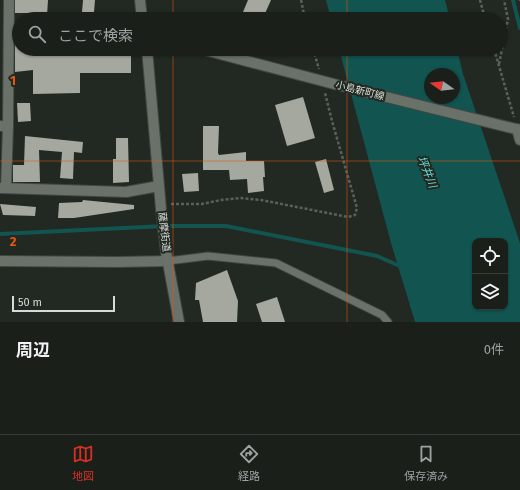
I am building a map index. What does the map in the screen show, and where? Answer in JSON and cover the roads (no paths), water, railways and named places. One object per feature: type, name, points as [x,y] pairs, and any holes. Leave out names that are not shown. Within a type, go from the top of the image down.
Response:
[{"type":"street","points":[[9,0],[3,188],[126,192],[159,186]]},
{"type":"street","points":[[140,0],[141,12]]},
{"type":"street","name":"薩摩街道","points":[[148,56],[167,257],[179,322]]},
{"type":"street","name":"小島新町線","points":[[228,56],[516,129]]},
{"type":"street","points":[[516,129],[520,140]]},
{"type":"street","points":[[0,261],[118,262],[167,257]]},
{"type":"lane","points":[[167,257],[208,256],[276,263],[382,315],[388,322]]},
{"type":"water","points":[[326,0],[445,0],[448,12],[329,12]]},
{"type":"water","name":"坪井川","points":[[341,56],[459,56],[463,74],[520,243],[520,322],[415,322],[391,243]]},
{"type":"waterway","points":[[513,0],[520,28]]},
{"type":"waterway","points":[[0,234],[165,226],[226,226],[377,256],[402,267]]}]
